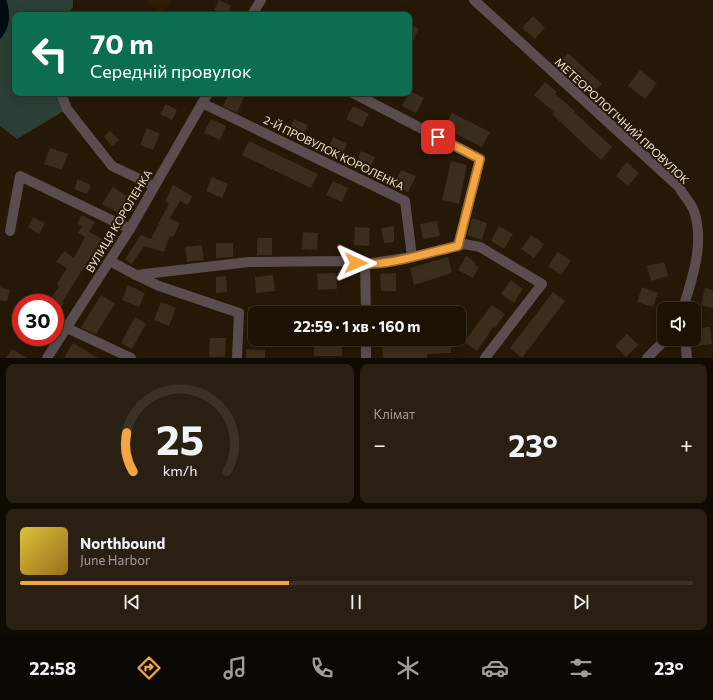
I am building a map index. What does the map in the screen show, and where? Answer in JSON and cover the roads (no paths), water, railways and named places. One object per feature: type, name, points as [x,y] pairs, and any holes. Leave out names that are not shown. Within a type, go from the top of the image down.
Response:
[{"type":"street","points":[[254,12],[261,0]]},
{"type":"street","name":"МЕТЕОРОЛОГІЧНИЙ ПРОВУЛОК","points":[[474,0],[679,187],[694,210],[699,238],[695,270],[684,302]]},
{"type":"street","points":[[62,96],[68,109],[112,166],[154,186]]},
{"type":"street","name":"ВУЛИЦЯ КОРОЛЕНКА","points":[[47,358],[130,229],[206,96]]},
{"type":"street","points":[[359,96],[480,159],[458,246]]},
{"type":"street","name":"2-Й ПРОВУЛОК КОРОЛЕНКА","points":[[202,103],[405,201],[412,257]]},
{"type":"street","points":[[10,232],[20,176],[130,229]]},
{"type":"street","points":[[136,275],[249,262],[347,261],[366,264],[412,257],[464,244],[480,247],[542,284],[485,358]]},
{"type":"street","points":[[110,261],[159,286],[239,313],[236,358]]},
{"type":"street","points":[[366,264],[366,306]]},
{"type":"street","points":[[67,328],[131,358]]},
{"type":"street","points":[[366,346],[366,358]]},
{"type":"street","points":[[647,358],[659,346]]},
{"type":"street","points":[[686,346],[687,358]]}]
